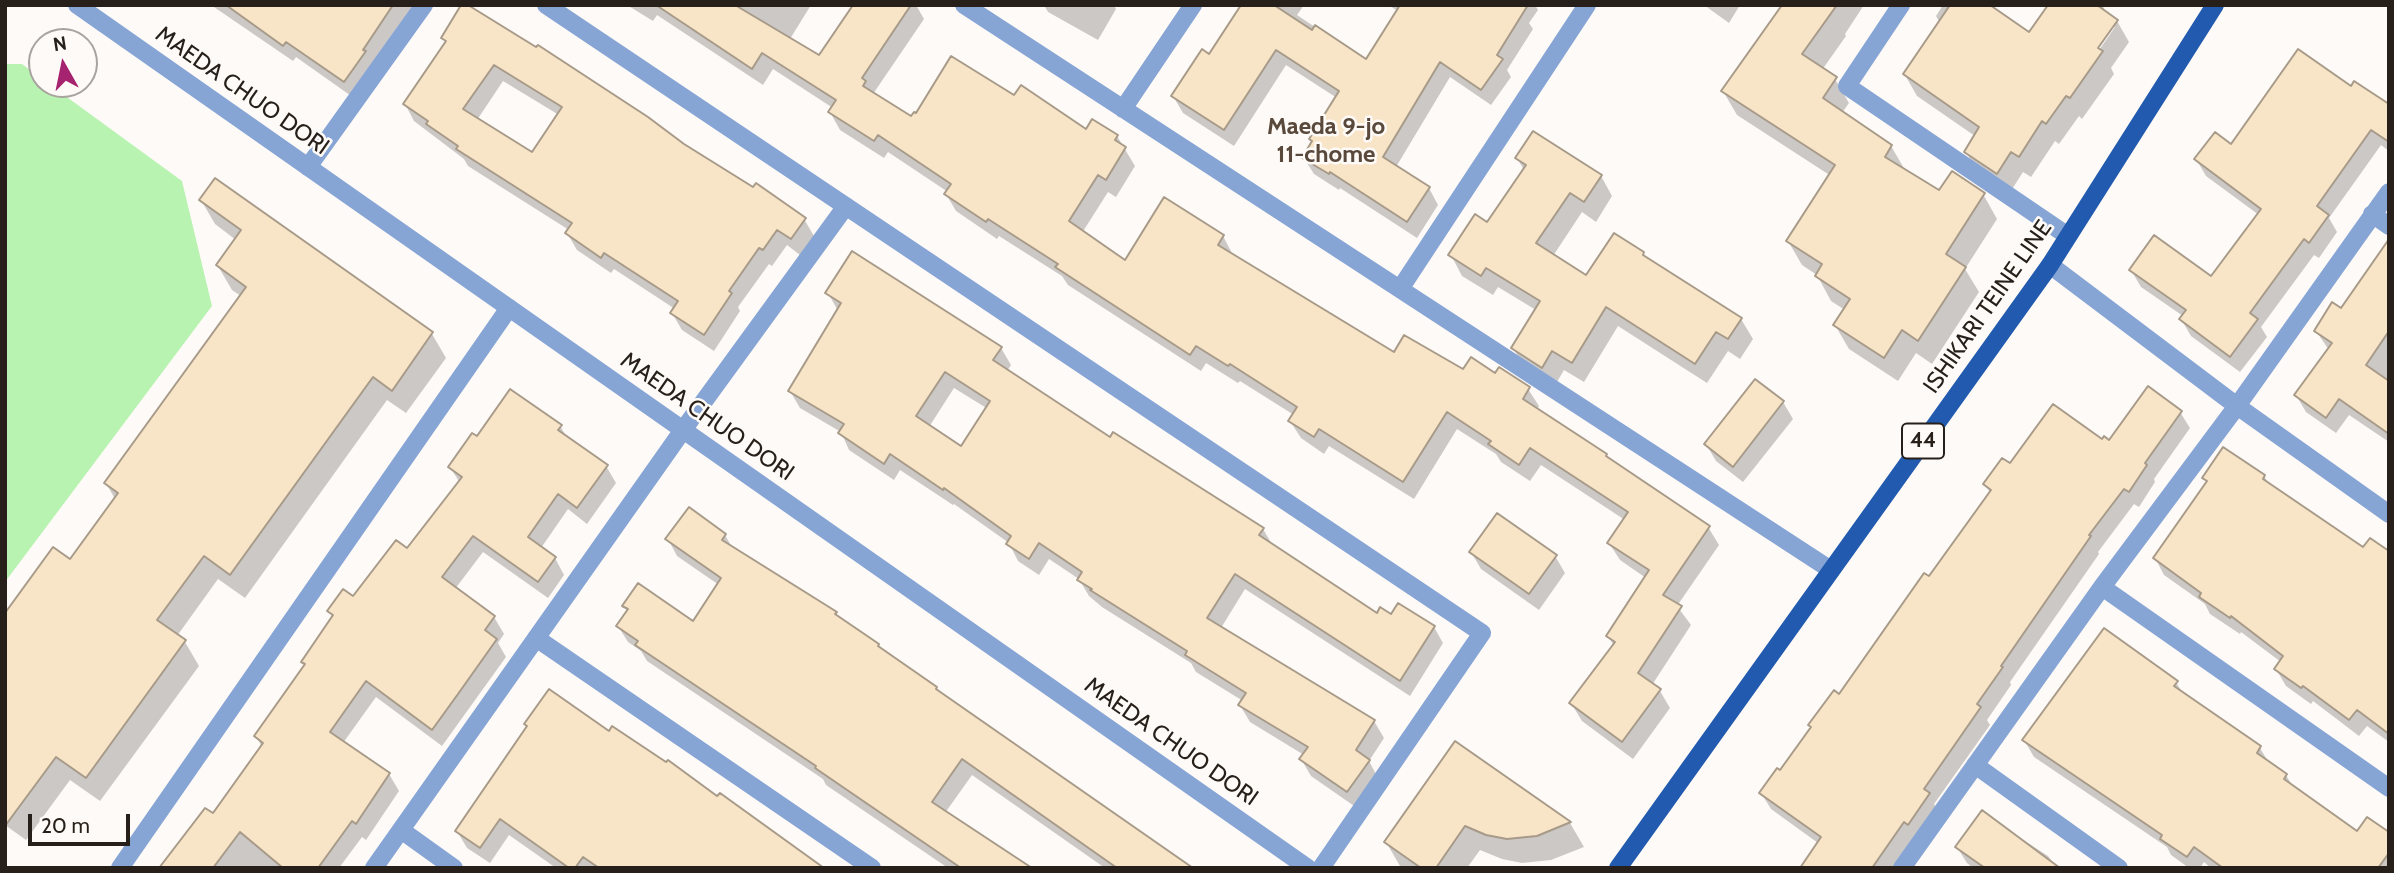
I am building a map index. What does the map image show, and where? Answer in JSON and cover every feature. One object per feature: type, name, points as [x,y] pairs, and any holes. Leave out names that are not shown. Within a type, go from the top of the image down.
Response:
[{"type":"main road","name":"ISHIKARI TEINE LINE","points":[[1618,868],[2050,265],[2216,5]]},
{"type":"street","name":"MAEDA CHUO DORI","points":[[78,5],[1308,868]]},
{"type":"street","points":[[308,167],[424,5]]},
{"type":"street","points":[[546,5],[1482,633],[1321,868]]},
{"type":"street","points":[[964,5],[1831,570]]},
{"type":"street","points":[[1124,109],[1193,5]]},
{"type":"street","points":[[1400,289],[1587,5]]},
{"type":"street","points":[[1901,5],[1847,86],[2068,236]]},
{"type":"street","points":[[1902,868],[2389,192]]},
{"type":"street","points":[[374,868],[683,430],[846,206]]},
{"type":"street","points":[[2372,214],[2389,226]]},
{"type":"street","points":[[2050,265],[2237,406],[2389,514]]},
{"type":"street","points":[[120,868],[509,308]]},
{"type":"street","points":[[2102,587],[2389,788]]},
{"type":"street","points":[[536,638],[872,868]]},
{"type":"street","points":[[1975,765],[2119,868]]},
{"type":"street","points":[[401,830],[454,868]]},
{"type":"green space","points":[[5,64],[22,64],[28,68],[28,98],[68,98],[182,181],[212,306],[5,582]]},
{"type":"building","points":[[226,5],[393,5],[344,82],[286,42],[283,46]]},
{"type":"building","points":[[461,5],[468,5],[536,47],[538,45],[648,117],[684,144],[753,187],[756,183],[806,218],[791,239],[777,230],[763,250],[759,248],[729,291],[732,293],[704,335],[670,313],[678,301],[604,253],[601,258],[565,233],[572,223],[456,149],[458,146],[403,104],[446,41],[441,38]],"holes":[[[494,65],[562,107],[532,152],[463,109]]]},
{"type":"building","points":[[656,5],[735,5],[819,55],[853,5],[911,5],[862,78],[866,81],[863,86],[911,116],[916,113],[951,56],[1014,95],[1021,85],[1086,129],[1092,119],[1118,135],[1115,140],[1126,147],[1106,180],[1098,175],[1069,221],[1125,260],[1164,197],[1224,235],[1218,245],[1394,352],[1404,335],[1463,369],[1471,357],[1495,373],[1499,367],[1530,387],[1523,399],[1710,526],[1663,595],[1682,606],[1638,673],[1661,689],[1622,742],[1569,703],[1615,642],[1606,636],[1649,570],[1607,543],[1628,512],[1530,448],[1519,465],[1488,444],[1491,441],[1447,412],[1403,482],[1319,429],[1314,437],[1288,421],[1297,407],[1230,364],[1228,366],[1196,346],[1190,355],[1055,267],[1058,264],[988,219],[986,222],[944,194],[951,184],[878,135],[874,141],[828,112],[836,100],[762,53],[752,69]]},
{"type":"building","points":[[1241,5],[1274,5],[1312,30],[1315,25],[1366,59],[1400,5],[1528,5],[1497,55],[1503,59],[1481,90],[1440,62],[1383,157],[1430,187],[1407,222],[1330,172],[1329,174],[1302,158],[1312,141],[1309,139],[1339,91],[1276,50],[1224,130],[1171,96],[1202,49],[1209,54]]},
{"type":"building","points":[[1782,5],[1837,5],[1802,54],[1837,77],[1823,98],[1892,145],[1885,157],[1939,190],[1952,171],[1985,193],[1946,254],[1966,267],[1918,341],[1902,330],[1884,358],[1833,325],[1850,299],[1815,276],[1822,264],[1786,241],[1835,165],[1721,91]]},
{"type":"building","points":[[1950,5],[1990,5],[2029,32],[2048,5],[2097,5],[2118,20],[2098,48],[2103,51],[2070,98],[2066,96],[2046,124],[2042,121],[2019,157],[2011,152],[1997,174],[1964,152],[1979,127],[1903,74]]},
{"type":"building","points":[[2298,49],[2351,86],[2354,81],[2389,104],[2389,142],[2371,130],[2317,206],[2329,215],[2309,243],[2304,239],[2250,313],[2258,319],[2230,357],[2179,319],[2186,310],[2129,270],[2154,235],[2211,276],[2261,209],[2194,159],[2215,132],[2231,144]]},
{"type":"building","points":[[1533,131],[1602,175],[1584,202],[1570,193],[1536,243],[1586,275],[1614,233],[1644,252],[1643,255],[1742,318],[1728,339],[1716,332],[1695,364],[1606,307],[1572,363],[1552,351],[1542,368],[1511,348],[1540,301],[1486,268],[1481,276],[1448,255],[1475,214],[1487,222],[1526,165],[1515,158]]},
{"type":"building","points":[[215,178],[433,332],[392,391],[373,377],[230,575],[204,556],[157,620],[186,640],[86,778],[56,757],[5,826],[5,613],[53,547],[70,559],[118,493],[104,483],[246,287],[216,265],[241,230],[199,200]]},
{"type":"building","points":[[2389,239],[2389,331],[2366,365],[2389,381],[2389,434],[2339,399],[2326,418],[2294,395],[2332,343],[2314,331],[2332,302],[2341,308]]},
{"type":"building","points":[[852,251],[1002,347],[993,360],[1110,437],[1113,432],[1264,528],[1259,535],[1377,613],[1380,607],[1391,614],[1398,603],[1435,626],[1400,681],[1235,574],[1207,618],[1375,720],[1356,750],[1370,760],[1347,792],[1299,759],[1308,747],[1238,705],[1246,693],[1185,655],[1187,651],[1090,590],[1092,589],[1077,580],[1082,572],[1039,543],[1029,559],[1006,544],[1011,536],[944,488],[943,490],[890,454],[884,464],[838,433],[844,424],[788,391],[841,303],[825,293]],"holes":[[[945,372],[990,401],[961,446],[916,416]]]},
{"type":"building","points":[[1755,379],[1784,401],[1733,467],[1704,444]]},
{"type":"building","points":[[2148,386],[2182,411],[2145,463],[2147,465],[2129,492],[2124,489],[2089,535],[2091,536],[2001,666],[2003,667],[1977,704],[1981,707],[1924,789],[1930,793],[1908,825],[1904,822],[1872,868],[1800,868],[1821,837],[1759,793],[1777,768],[1780,770],[1811,727],[1808,725],[1834,690],[1839,694],[1924,573],[1929,576],[1991,490],[1983,484],[2002,458],[2010,463],[2053,404],[2102,439],[2104,436],[2109,440]]},
{"type":"building","points":[[510,389],[562,425],[558,430],[608,465],[577,508],[558,494],[528,537],[556,557],[538,582],[473,536],[442,577],[495,616],[485,630],[497,639],[432,730],[366,681],[330,732],[390,773],[356,824],[352,821],[318,868],[283,868],[240,832],[213,868],[159,868],[205,808],[213,813],[263,743],[254,736],[305,664],[301,662],[333,615],[327,611],[343,589],[353,596],[396,540],[407,548],[462,477],[448,467],[472,433],[477,436]]},
{"type":"building","points":[[2223,447],[2265,475],[2263,479],[2363,547],[2370,538],[2389,551],[2389,734],[2357,710],[2349,720],[2303,686],[2301,688],[2274,669],[2283,656],[2231,616],[2230,618],[2199,597],[2201,593],[2153,558],[2207,481],[2202,478]]},
{"type":"building","points":[[689,507],[726,534],[722,540],[837,612],[835,614],[937,687],[936,689],[1193,868],[1117,868],[962,759],[932,802],[1032,868],[961,868],[815,768],[816,766],[635,645],[638,641],[616,626],[628,609],[622,606],[638,583],[693,621],[721,578],[665,539]]},
{"type":"building","points":[[1497,513],[1557,555],[1529,594],[1469,552]]},
{"type":"building","points":[[2104,628],[2178,681],[2174,686],[2261,746],[2257,753],[2287,774],[2284,779],[2357,831],[2367,817],[2389,832],[2389,853],[2378,868],[2223,868],[2194,847],[2187,857],[2160,839],[2162,835],[2022,740]]},
{"type":"building","points":[[549,689],[609,731],[612,726],[666,762],[668,760],[717,796],[720,793],[824,868],[599,868],[583,857],[575,868],[569,868],[500,819],[480,848],[455,831]]},
{"type":"building","points":[[1455,741],[1571,822],[1537,836],[1507,839],[1486,835],[1465,826],[1436,868],[1421,868],[1384,842]]},
{"type":"building","points":[[1982,810],[2060,868],[1985,868],[1955,847]]},
{"type":"district","name":"Maeda 9-jo 11-chome","points":[[1326,141]]}]
